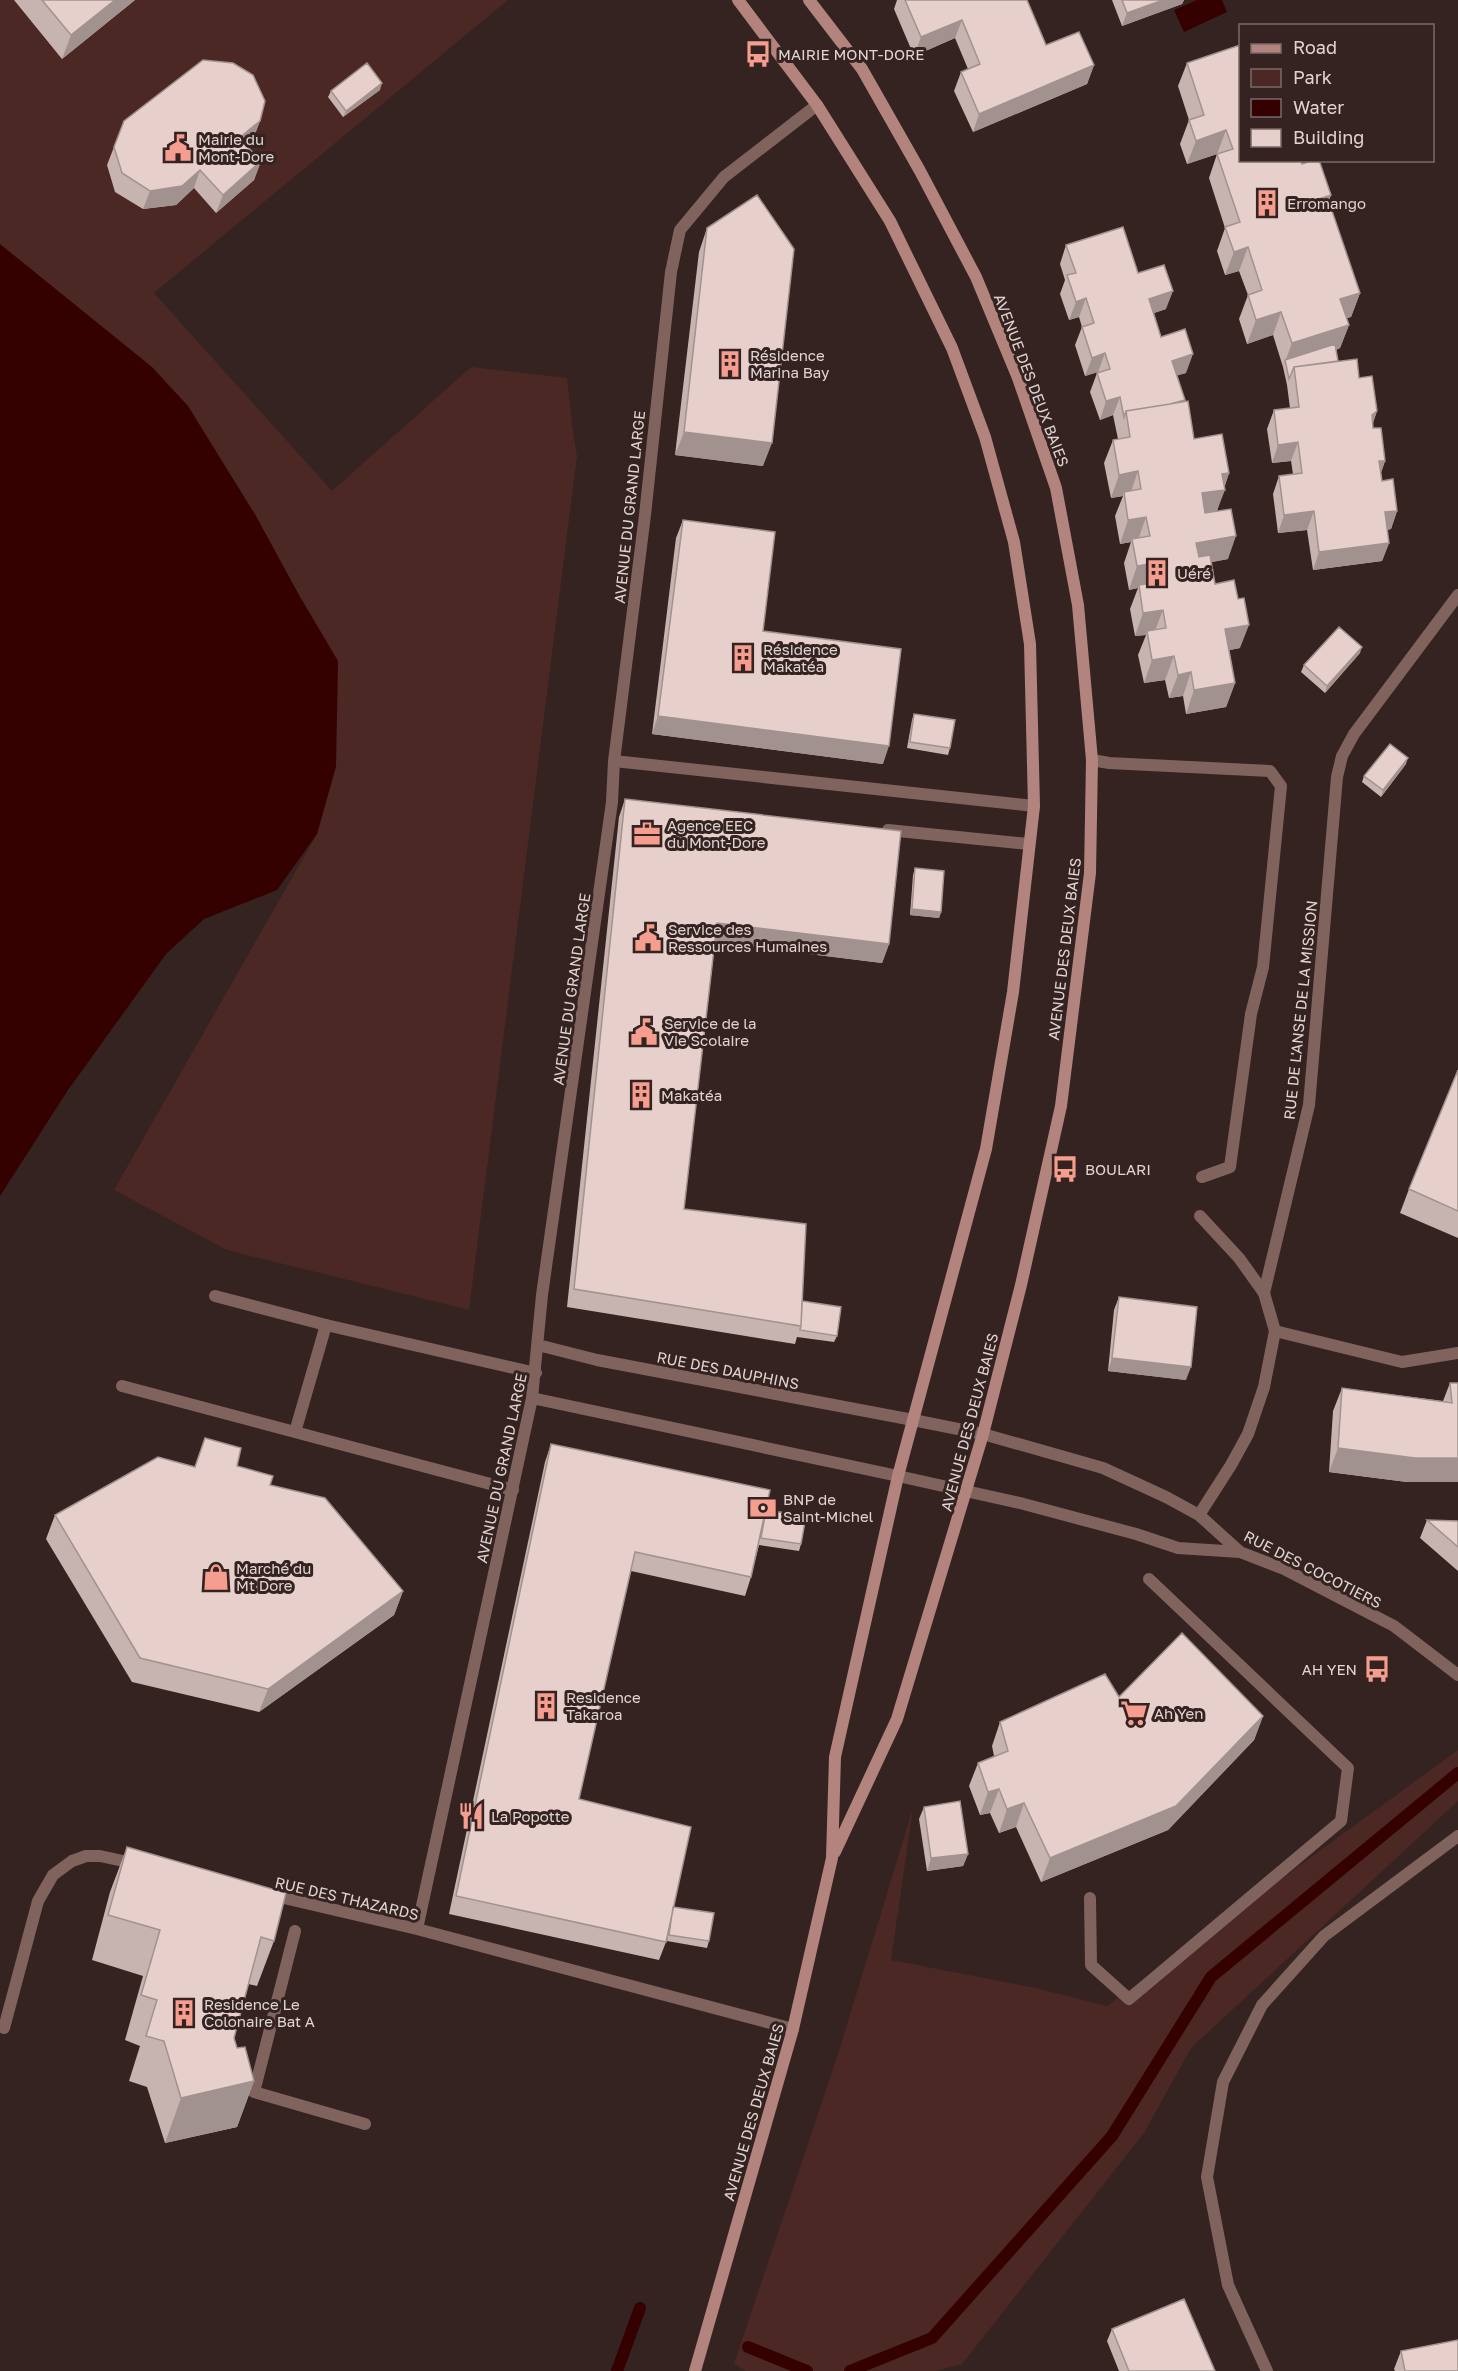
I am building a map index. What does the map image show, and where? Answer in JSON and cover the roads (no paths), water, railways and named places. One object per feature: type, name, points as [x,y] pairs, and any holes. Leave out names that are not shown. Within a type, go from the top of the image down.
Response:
[{"type":"main road","name":"AVENUE DES DEUX BAIES","points":[[694,2371],[793,2029],[832,1858],[835,1757],[898,1476],[986,1149],[1013,992],[1034,806],[1030,644],[1014,542],[985,437],[952,348],[890,221],[817,105],[738,0]]},
{"type":"main road","name":"AVENUE DES DEUX BAIES","points":[[809,0],[862,69],[920,171],[976,277],[1018,378],[1056,488],[1078,605],[1092,760],[1090,873],[1061,1106],[1021,1285],[983,1434],[897,1719],[832,1858]]},
{"type":"street","name":"AVENUE DU GRAND LARGE","points":[[417,1929],[513,1490],[536,1373],[542,1295],[617,802],[614,760],[645,515],[671,272],[680,230],[724,177],[817,105]]},
{"type":"street","name":"RUE DE L'ANSE DE LA MISSION","points":[[1199,1515],[1232,1465],[1248,1434],[1264,1387],[1275,1331],[1264,1293],[1309,1105],[1337,777],[1342,756],[1354,734],[1458,595]]},
{"type":"street","points":[[614,760],[1034,806]]},
{"type":"street","points":[[1092,760],[1109,763],[1270,771],[1281,786],[1263,967],[1251,1014],[1230,1167],[1202,1177]]},
{"type":"street","points":[[875,828],[1029,844]]},
{"type":"street","points":[[1200,1216],[1239,1258],[1264,1293]]},
{"type":"street","points":[[215,1296],[326,1325],[536,1373]]},
{"type":"street","points":[[296,1432],[326,1325]]},
{"type":"street","points":[[1275,1331],[1402,1362],[1458,1353]]},
{"type":"street","name":"RUE DES DAUPHINS","points":[[538,1345],[597,1360],[913,1420]]},
{"type":"street","points":[[122,1386],[513,1490]]},
{"type":"street","points":[[532,1398],[1020,1503],[1136,1534],[1178,1548],[1240,1552]]},
{"type":"street","name":"RUE DES COCOTIERS","points":[[913,1420],[983,1434],[1103,1468],[1166,1497],[1199,1515],[1240,1552],[1284,1569],[1394,1626],[1458,1676]]},
{"type":"street","points":[[1090,1898],[1091,1965],[1129,1999],[1341,1821],[1348,1768],[1149,1579]]},
{"type":"street","points":[[1267,2371],[1228,2284],[1207,2177],[1223,2082],[1262,2005],[1324,1936],[1458,1836]]},
{"type":"street","points":[[4,2028],[38,1901],[53,1875],[72,1861],[86,1856],[100,1856],[146,1867]]},
{"type":"street","name":"RUE DES THAZARDS","points":[[262,1893],[417,1929],[793,2029]]},
{"type":"street","points":[[295,1931],[254,2092],[365,2124]]},
{"type":"water","points":[[1197,0],[1222,0],[1227,12],[1184,32],[1174,10]]},
{"type":"water","points":[[0,244],[152,367],[188,406],[256,516],[338,661],[336,766],[317,834],[277,890],[204,919],[166,954],[68,1090],[0,1196]]},
{"type":"waterway","points":[[850,2371],[932,2338],[1112,2136],[1211,1977],[1458,1773]]},
{"type":"waterway","points":[[617,2371],[640,2308]]},
{"type":"waterway","points":[[748,2347],[807,2371]]},
{"type":"place","name":"MAIRIE MONT-DORE","points":[[758,54]]},
{"type":"place","name":"Mairie du Mont-Dore","points":[[178,148]]},
{"type":"place","name":"Erromango","points":[[1267,203]]},
{"type":"place","name":"Résidence Marina Bay","points":[[730,364]]},
{"type":"place","name":"Uéré","points":[[1157,573]]},
{"type":"place","name":"Résidence Makatéa","points":[[743,658]]},
{"type":"place","name":"Agence EEC du Mont-Dore","points":[[647,834]]},
{"type":"place","name":"Service des Ressources Humaines","points":[[648,938]]},
{"type":"place","name":"Service de la Vie Scolaire","points":[[644,1032]]},
{"type":"place","name":"Makatéa","points":[[641,1095]]},
{"type":"place","name":"BOULARI","points":[[1065,1169]]},
{"type":"place","name":"BNP de Saint-Michel","points":[[763,1508]]},
{"type":"place","name":"Marché du Mt Dore","points":[[216,1577]]},
{"type":"place","name":"AH YEN","points":[[1377,1669]]},
{"type":"place","name":"Residence Takaroa","points":[[546,1706]]},
{"type":"place","name":"Ah Yen","points":[[1134,1713]]},
{"type":"place","name":"La Popotte","points":[[471,1816]]},
{"type":"place","name":"Residence Le Colonaire Bat A","points":[[184,2013]]}]
